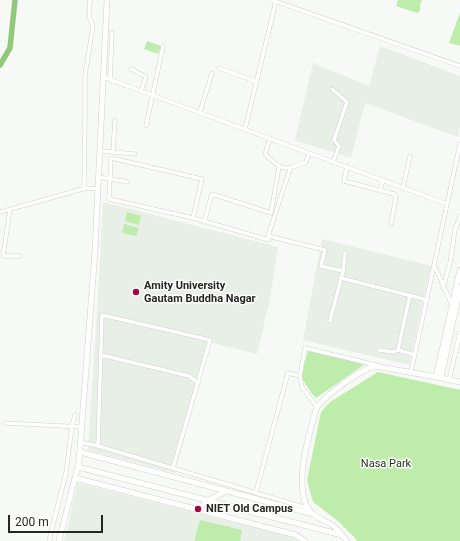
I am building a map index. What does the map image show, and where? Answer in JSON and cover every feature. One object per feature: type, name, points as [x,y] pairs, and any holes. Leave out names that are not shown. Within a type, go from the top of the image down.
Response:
[{"type":"street","points":[[84,189],[86,121],[85,75],[92,26],[89,16],[90,0]]},
{"type":"street","points":[[59,541],[78,467],[80,452],[95,251],[107,0]]},
{"type":"street","points":[[245,129],[257,82],[274,1],[460,66]]},
{"type":"street","points":[[110,79],[112,33]]},
{"type":"street","points":[[146,126],[154,95],[163,46]]},
{"type":"street","points":[[219,68],[257,82]]},
{"type":"street","points":[[131,70],[146,77],[141,91]]},
{"type":"street","points":[[200,112],[212,73]]},
{"type":"street","points":[[104,77],[447,204]]},
{"type":"street","points":[[332,89],[347,102],[334,140],[339,146],[333,162]]},
{"type":"street","points":[[113,151],[116,120]]},
{"type":"street","points":[[270,138],[265,154],[279,167],[290,169],[306,162],[309,153]]},
{"type":"street","points":[[411,372],[460,144]]},
{"type":"street","points":[[100,151],[135,154]]},
{"type":"street","points":[[403,187],[410,156]]},
{"type":"street","points":[[193,218],[202,179],[111,158],[109,199],[193,218],[269,240]]},
{"type":"street","points":[[347,166],[344,181],[394,194],[396,196],[391,224]]},
{"type":"street","points":[[204,222],[212,194],[271,213],[279,167]]},
{"type":"street","points":[[290,169],[268,236],[325,250],[321,266],[343,271]]},
{"type":"street","points":[[99,176],[128,182]]},
{"type":"street","points":[[380,191],[383,180]]},
{"type":"street","points":[[0,212],[84,189],[98,189]]},
{"type":"street","points":[[10,210],[1,257],[20,256]]},
{"type":"street","points":[[443,288],[450,263],[455,230],[460,216]]},
{"type":"street","points":[[330,322],[342,278],[345,254]]},
{"type":"street","points":[[434,265],[452,306]]},
{"type":"street","points":[[439,377],[460,270]]},
{"type":"street","points":[[342,278],[427,300]]},
{"type":"street","points":[[439,377],[460,288]]},
{"type":"street","points":[[398,350],[410,295]]},
{"type":"street","points":[[98,446],[102,315],[210,340],[173,468]]},
{"type":"street","points":[[450,380],[460,333]]},
{"type":"street","points":[[316,407],[302,386],[300,376],[305,348],[460,382]]},
{"type":"street","points":[[379,350],[394,352],[398,350],[415,355]]},
{"type":"street","points":[[101,355],[189,376],[198,383]]},
{"type":"street","points":[[314,515],[307,508],[302,493],[303,470],[316,407],[330,394],[366,370],[375,366],[383,366]]},
{"type":"street","points":[[256,492],[288,373],[300,376]]},
{"type":"street","points":[[49,541],[66,473],[72,426],[75,415]]},
{"type":"street","points":[[5,423],[82,426]]},
{"type":"street","points":[[80,442],[307,508]]},
{"type":"street","points":[[80,452],[314,515],[332,525],[347,541]]},
{"type":"street","points":[[78,467],[207,502],[343,536]]},
{"type":"street","points":[[75,478],[199,508],[296,535],[305,541]]},
{"type":"street","points":[[199,508],[226,491]]},
{"type":"shaded area","points":[[380,46],[460,76],[460,127],[458,137],[365,103],[351,158],[295,140],[313,63],[369,86]]},
{"type":"shaded area","points":[[103,202],[278,247],[270,299],[257,354],[209,342],[175,473],[88,450]]},
{"type":"shaded area","points":[[322,239],[431,266],[409,365],[303,340]]},
{"type":"shaded area","points":[[78,483],[295,538],[299,541],[64,541]]},
{"type":"green space","points":[[398,0],[422,0],[420,11],[417,13],[396,6]]},
{"type":"green space","points":[[460,13],[460,46],[449,43]]},
{"type":"green space","points":[[147,41],[161,46],[158,54],[144,49]]},
{"type":"green space","points":[[127,212],[141,216],[139,225],[125,221]]},
{"type":"green space","points":[[124,224],[139,228],[136,236],[122,233]]},
{"type":"green space","points":[[308,351],[365,364],[316,398],[301,377]]},
{"type":"green space","name":"Nasa Park","points":[[378,372],[460,390],[460,541],[357,541],[338,521],[313,502],[307,480],[321,412],[330,402]]},
{"type":"green space","points":[[200,520],[242,530],[240,541],[194,541]]},
{"type":"waterway","points":[[0,65],[10,48],[15,0]]},
{"type":"place","name":"Amity University Gautam Buddha Nagar","points":[[136,292]]},
{"type":"place","name":"NIET Old Campus","points":[[198,509]]}]
